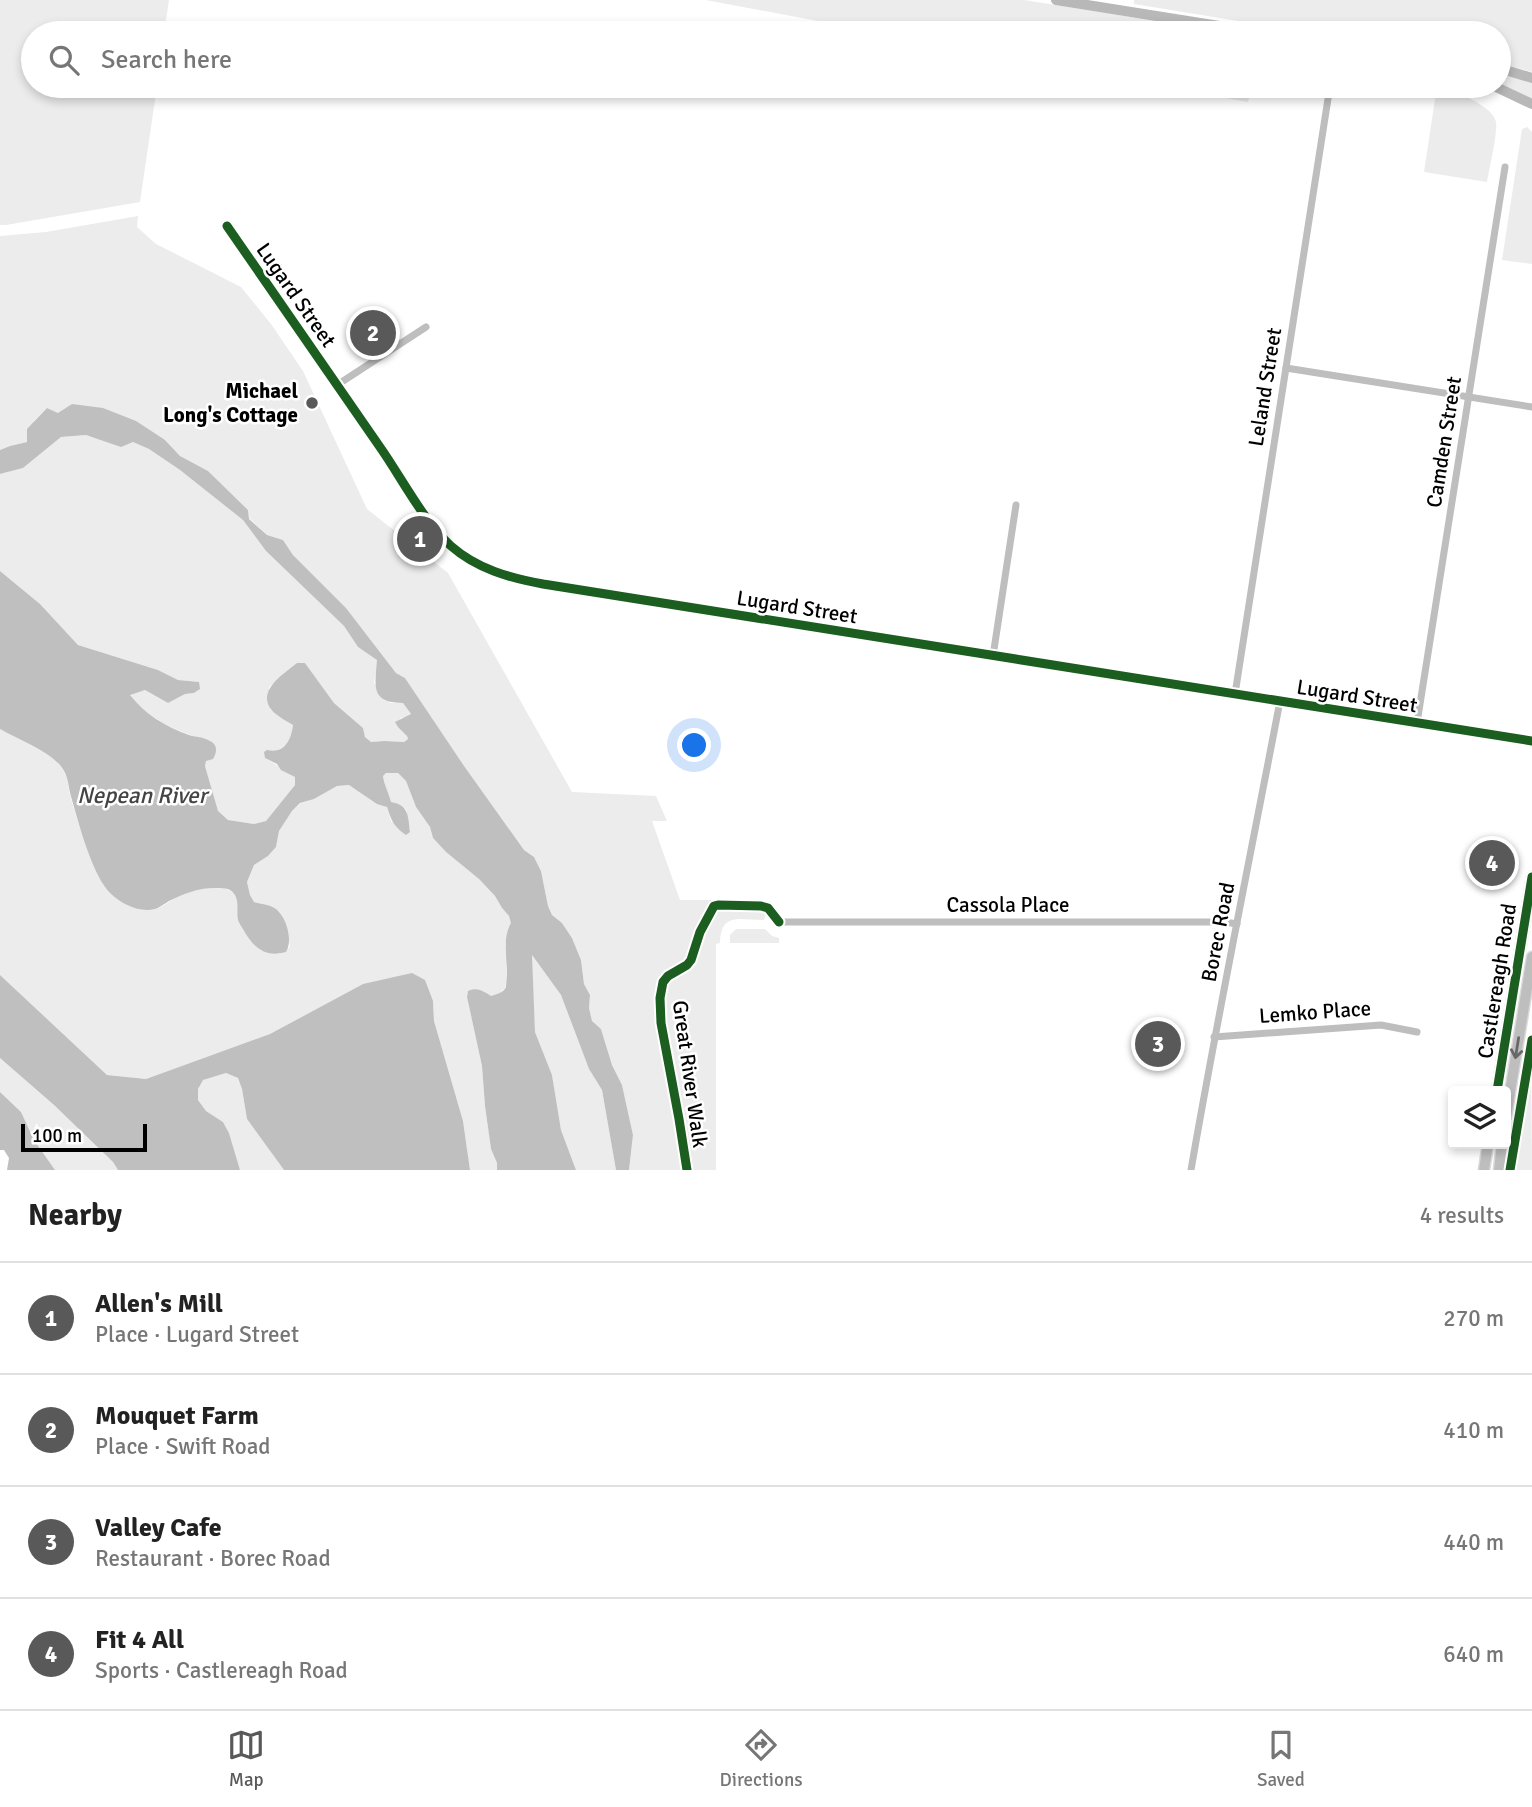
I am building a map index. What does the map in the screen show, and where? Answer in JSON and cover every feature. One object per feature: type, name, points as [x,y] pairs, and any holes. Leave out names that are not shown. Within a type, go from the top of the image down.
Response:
[{"type":"main road","name":"Castlereagh Road","points":[[1498,1086],[1532,877]]},
{"type":"main road","name":"Castlereagh Road","points":[[1511,1086],[1532,957]]},
{"type":"main road","points":[[1484,1170],[1487,1149]]},
{"type":"main road","points":[[1499,1170],[1501,1149]]},
{"type":"street","points":[[1056,0],[1188,21]]},
{"type":"street","points":[[1511,72],[1532,78]]},
{"type":"street","points":[[1511,94],[1532,104]]},
{"type":"street","name":"Leland Street","points":[[1235,694],[1328,98]]},
{"type":"street","name":"Camden Street","points":[[1417,723],[1505,167]]},
{"type":"street","name":"Lugard Street","points":[[227,226],[434,528],[450,545],[491,571],[543,584],[1532,741]]},
{"type":"street","points":[[337,385],[426,327]]},
{"type":"street","points":[[1286,369],[1532,407]]},
{"type":"street","points":[[993,656],[1016,505]]},
{"type":"street","name":"Borec Road","points":[[1191,1170],[1214,1037],[1280,701]]},
{"type":"street","name":"Cassola Place","points":[[779,922],[1237,924]]},
{"type":"street","name":"Lemko Place","points":[[1214,1037],[1381,1025],[1417,1032]]},
{"type":"shaded area","points":[[0,0],[169,0],[166,21],[21,21],[21,98],[155,98],[140,202],[0,225]]},
{"type":"shaded area","points":[[706,0],[1024,0],[1156,21],[818,21]]},
{"type":"shaded area","points":[[1134,0],[1532,0],[1532,72],[1511,66],[1511,21],[1238,21],[1134,4]]},
{"type":"shaded area","points":[[1511,76],[1532,83],[1532,100],[1511,90]]},
{"type":"shaded area","points":[[1226,98],[1249,98],[1248,102]]},
{"type":"shaded area","points":[[1435,98],[1469,98],[1488,110],[1496,122],[1496,133],[1487,182],[1424,172]]},
{"type":"shaded area","points":[[1527,127],[1532,132],[1532,264],[1502,260],[1522,129]]},
{"type":"shaded area","points":[[138,216],[137,227],[156,244],[241,287],[271,324],[303,371],[367,509],[448,573],[572,792],[656,796],[667,821],[652,821],[680,900],[716,900],[716,906],[761,907],[767,910],[764,920],[739,919],[728,922],[721,933],[720,943],[716,944],[716,1170],[629,1170],[633,1135],[622,1085],[612,1065],[601,1029],[592,1021],[590,995],[584,984],[581,960],[572,938],[562,923],[552,915],[541,871],[534,857],[524,850],[464,767],[405,678],[396,673],[346,608],[293,555],[283,540],[267,535],[249,518],[248,510],[208,471],[180,456],[165,440],[47,408],[34,421],[27,442],[0,450],[0,236],[46,232]]},
{"type":"shaded area","points":[[86,435],[121,446],[133,442],[149,449],[243,520],[266,551],[344,626],[358,647],[378,660],[374,683],[390,703],[403,703],[411,714],[400,718],[408,739],[404,742],[371,742],[365,737],[363,728],[334,703],[305,663],[297,663],[269,687],[270,709],[293,725],[287,743],[265,758],[295,777],[295,785],[266,821],[254,824],[228,820],[218,812],[205,766],[210,741],[166,724],[146,711],[129,694],[145,690],[168,703],[199,690],[199,682],[178,680],[158,670],[78,645],[40,604],[0,571],[0,474],[23,468],[61,437]]},
{"type":"shaded area","points":[[0,729],[47,754],[60,765],[67,779],[87,848],[99,876],[111,894],[132,905],[150,910],[193,891],[227,889],[237,899],[238,920],[278,954],[286,952],[290,946],[285,927],[278,912],[254,902],[250,895],[247,882],[254,865],[276,847],[279,831],[292,811],[301,803],[337,786],[349,785],[387,807],[391,821],[410,832],[406,809],[391,802],[383,776],[386,773],[398,773],[406,781],[433,838],[495,896],[512,923],[505,944],[505,988],[491,996],[483,991],[468,991],[467,997],[482,1066],[491,1149],[497,1170],[470,1170],[463,1121],[434,1021],[433,1001],[363,984],[270,1034],[146,1079],[107,1075],[0,975]]},
{"type":"shaded area","points":[[736,929],[765,929],[772,936],[779,938],[779,943],[730,943],[730,935]]},
{"type":"shaded area","points":[[531,954],[561,995],[589,1069],[602,1090],[616,1170],[576,1170],[561,1130],[552,1075],[535,1032]]},
{"type":"shaded area","points":[[1531,1053],[1532,1170],[1512,1170]]},
{"type":"shaded area","points":[[0,1058],[54,1105],[118,1170],[55,1170],[34,1140],[21,1112],[0,1092]]},
{"type":"shaded area","points":[[226,1073],[238,1078],[247,1119],[284,1170],[240,1170],[223,1122],[206,1111],[198,1100],[198,1089],[202,1080]]},
{"type":"water","name":"Nepean River","points":[[72,404],[103,408],[136,421],[165,440],[180,456],[208,471],[248,510],[249,519],[267,535],[283,540],[293,555],[346,608],[396,673],[405,678],[524,850],[534,857],[541,871],[552,915],[562,923],[572,938],[581,960],[584,984],[590,995],[592,1021],[601,1029],[612,1065],[622,1085],[633,1135],[629,1170],[616,1170],[602,1090],[589,1069],[561,995],[532,955],[535,1032],[552,1075],[561,1130],[576,1170],[497,1170],[491,1149],[482,1066],[467,997],[468,991],[474,989],[491,996],[502,992],[506,987],[506,942],[511,923],[495,896],[433,838],[406,781],[398,773],[386,773],[383,776],[391,802],[397,803],[406,812],[410,832],[406,835],[394,823],[387,807],[377,804],[349,785],[337,786],[314,799],[300,803],[279,831],[276,847],[254,865],[247,882],[250,895],[254,902],[274,908],[280,913],[289,936],[286,952],[265,952],[255,946],[238,921],[237,900],[228,889],[196,890],[149,910],[126,904],[104,886],[87,850],[63,769],[47,754],[0,729],[0,571],[40,604],[78,645],[158,670],[178,680],[199,682],[200,689],[168,703],[145,690],[130,695],[149,714],[164,724],[208,740],[214,745],[216,749],[213,759],[206,761],[205,766],[218,811],[228,820],[254,824],[266,821],[295,785],[295,777],[265,758],[264,752],[282,748],[290,736],[293,725],[270,708],[267,694],[274,682],[297,663],[305,663],[334,703],[363,728],[365,737],[371,742],[404,742],[408,739],[407,736],[395,722],[411,714],[403,703],[385,700],[380,696],[376,685],[377,660],[358,647],[344,626],[266,551],[243,520],[149,449],[133,442],[121,447],[86,435],[61,437],[23,468],[0,474],[0,450],[27,442],[27,429],[47,408],[58,413]]},
{"type":"water","points":[[412,973],[425,980],[433,1001],[434,1021],[463,1121],[470,1170],[284,1170],[247,1119],[238,1078],[226,1073],[203,1080],[198,1089],[198,1100],[206,1111],[223,1122],[240,1170],[118,1170],[54,1105],[0,1058],[0,975],[107,1075],[146,1079],[270,1034],[363,984]]},
{"type":"water","points":[[0,1092],[21,1112],[34,1140],[55,1170],[7,1170],[9,1158],[4,1150],[0,1150]]},
{"type":"cycle path","points":[[227,226],[432,525],[461,554],[494,571],[543,584],[1532,741]]},
{"type":"cycle path","points":[[1498,1086],[1532,877]]},
{"type":"cycle path","name":"Great River Walk","points":[[687,1170],[661,1023],[660,998],[663,982],[691,960],[700,932],[714,906],[761,906],[768,908],[779,922]]},
{"type":"cycle path","points":[[1510,1170],[1532,1040]]},
{"type":"place","name":"Mouquet Farm","points":[[373,333]]},
{"type":"place","name":"Michael Long's Cottage","points":[[312,403]]},
{"type":"place","name":"Allen's Mill","points":[[420,539]]},
{"type":"place","name":"Fit 4 All","points":[[1492,863]]},
{"type":"place","name":"Valley Cafe","points":[[1158,1044]]}]
